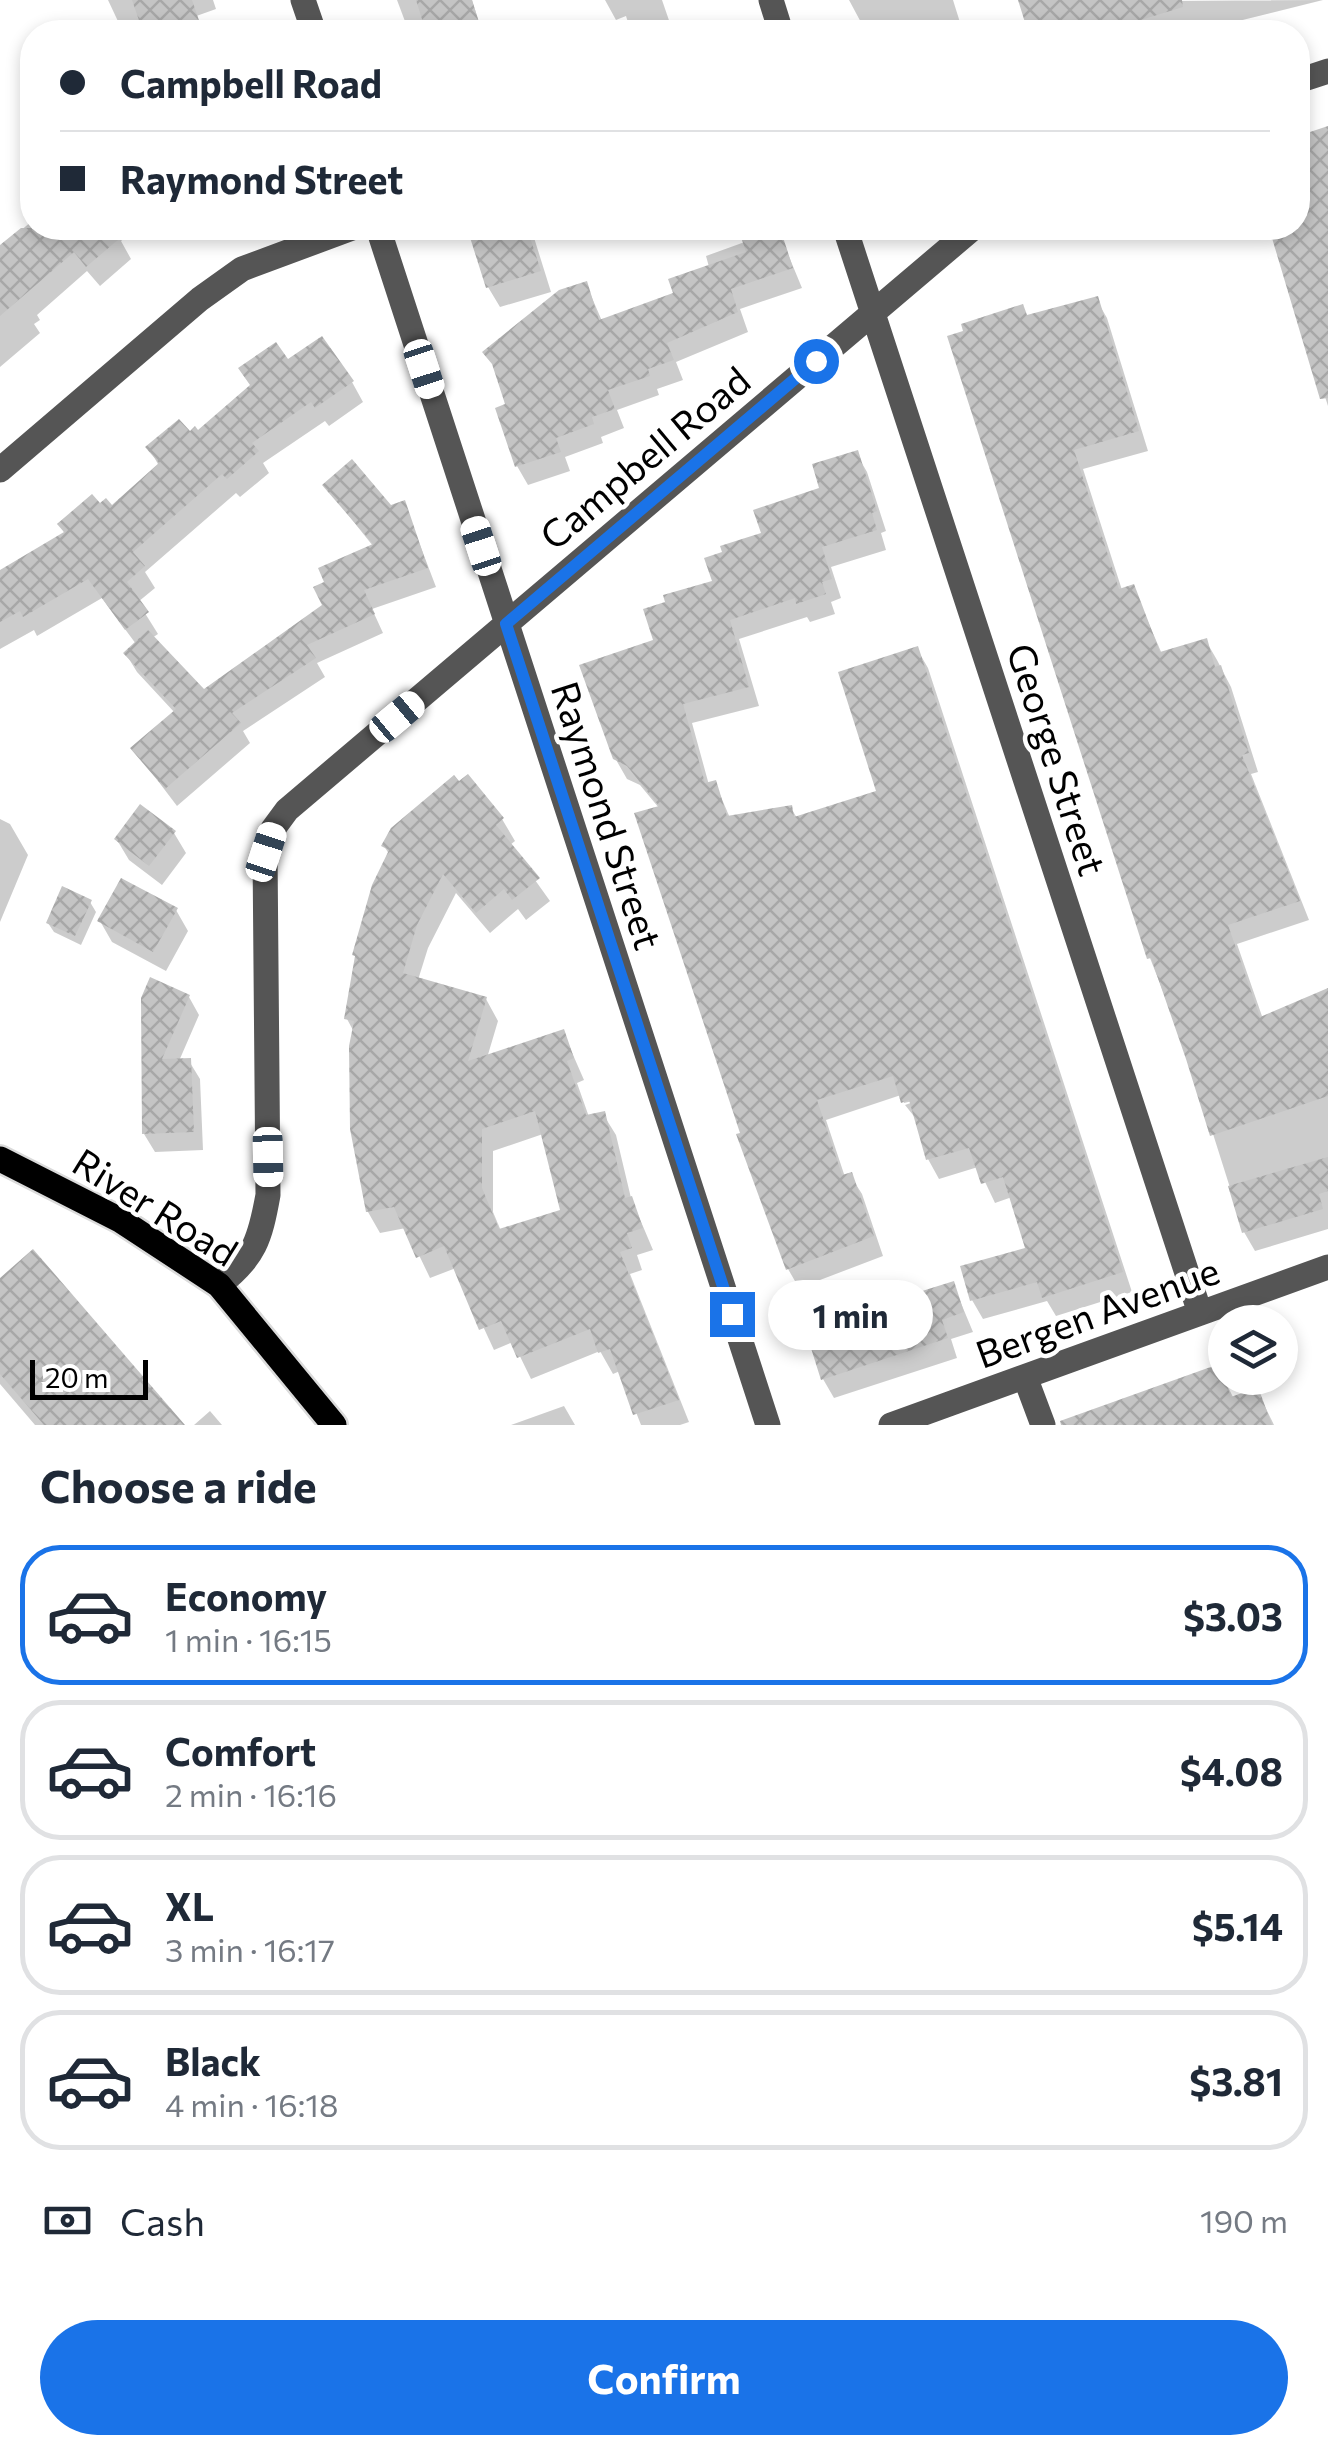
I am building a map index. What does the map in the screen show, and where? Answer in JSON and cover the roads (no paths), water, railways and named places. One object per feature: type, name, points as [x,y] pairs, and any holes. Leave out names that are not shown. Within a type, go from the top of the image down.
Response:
[{"type":"main road","name":"River Road","points":[[0,1159],[120,1220],[218,1285],[334,1425]]},
{"type":"street","points":[[0,470],[200,299],[242,269],[320,240]]},
{"type":"street","name":"Raymond Street","points":[[382,240],[768,1425]]},
{"type":"street","name":"George Street","points":[[849,240],[1200,1314]]},
{"type":"street","name":"Campbell Road","points":[[218,1285],[246,1264],[262,1231],[268,1195],[266,852],[273,829],[287,810],[959,240]]},
{"type":"street","name":"Bergen Avenue","points":[[891,1425],[1328,1266]]},
{"type":"street","points":[[1026,1376],[1042,1425]]}]
